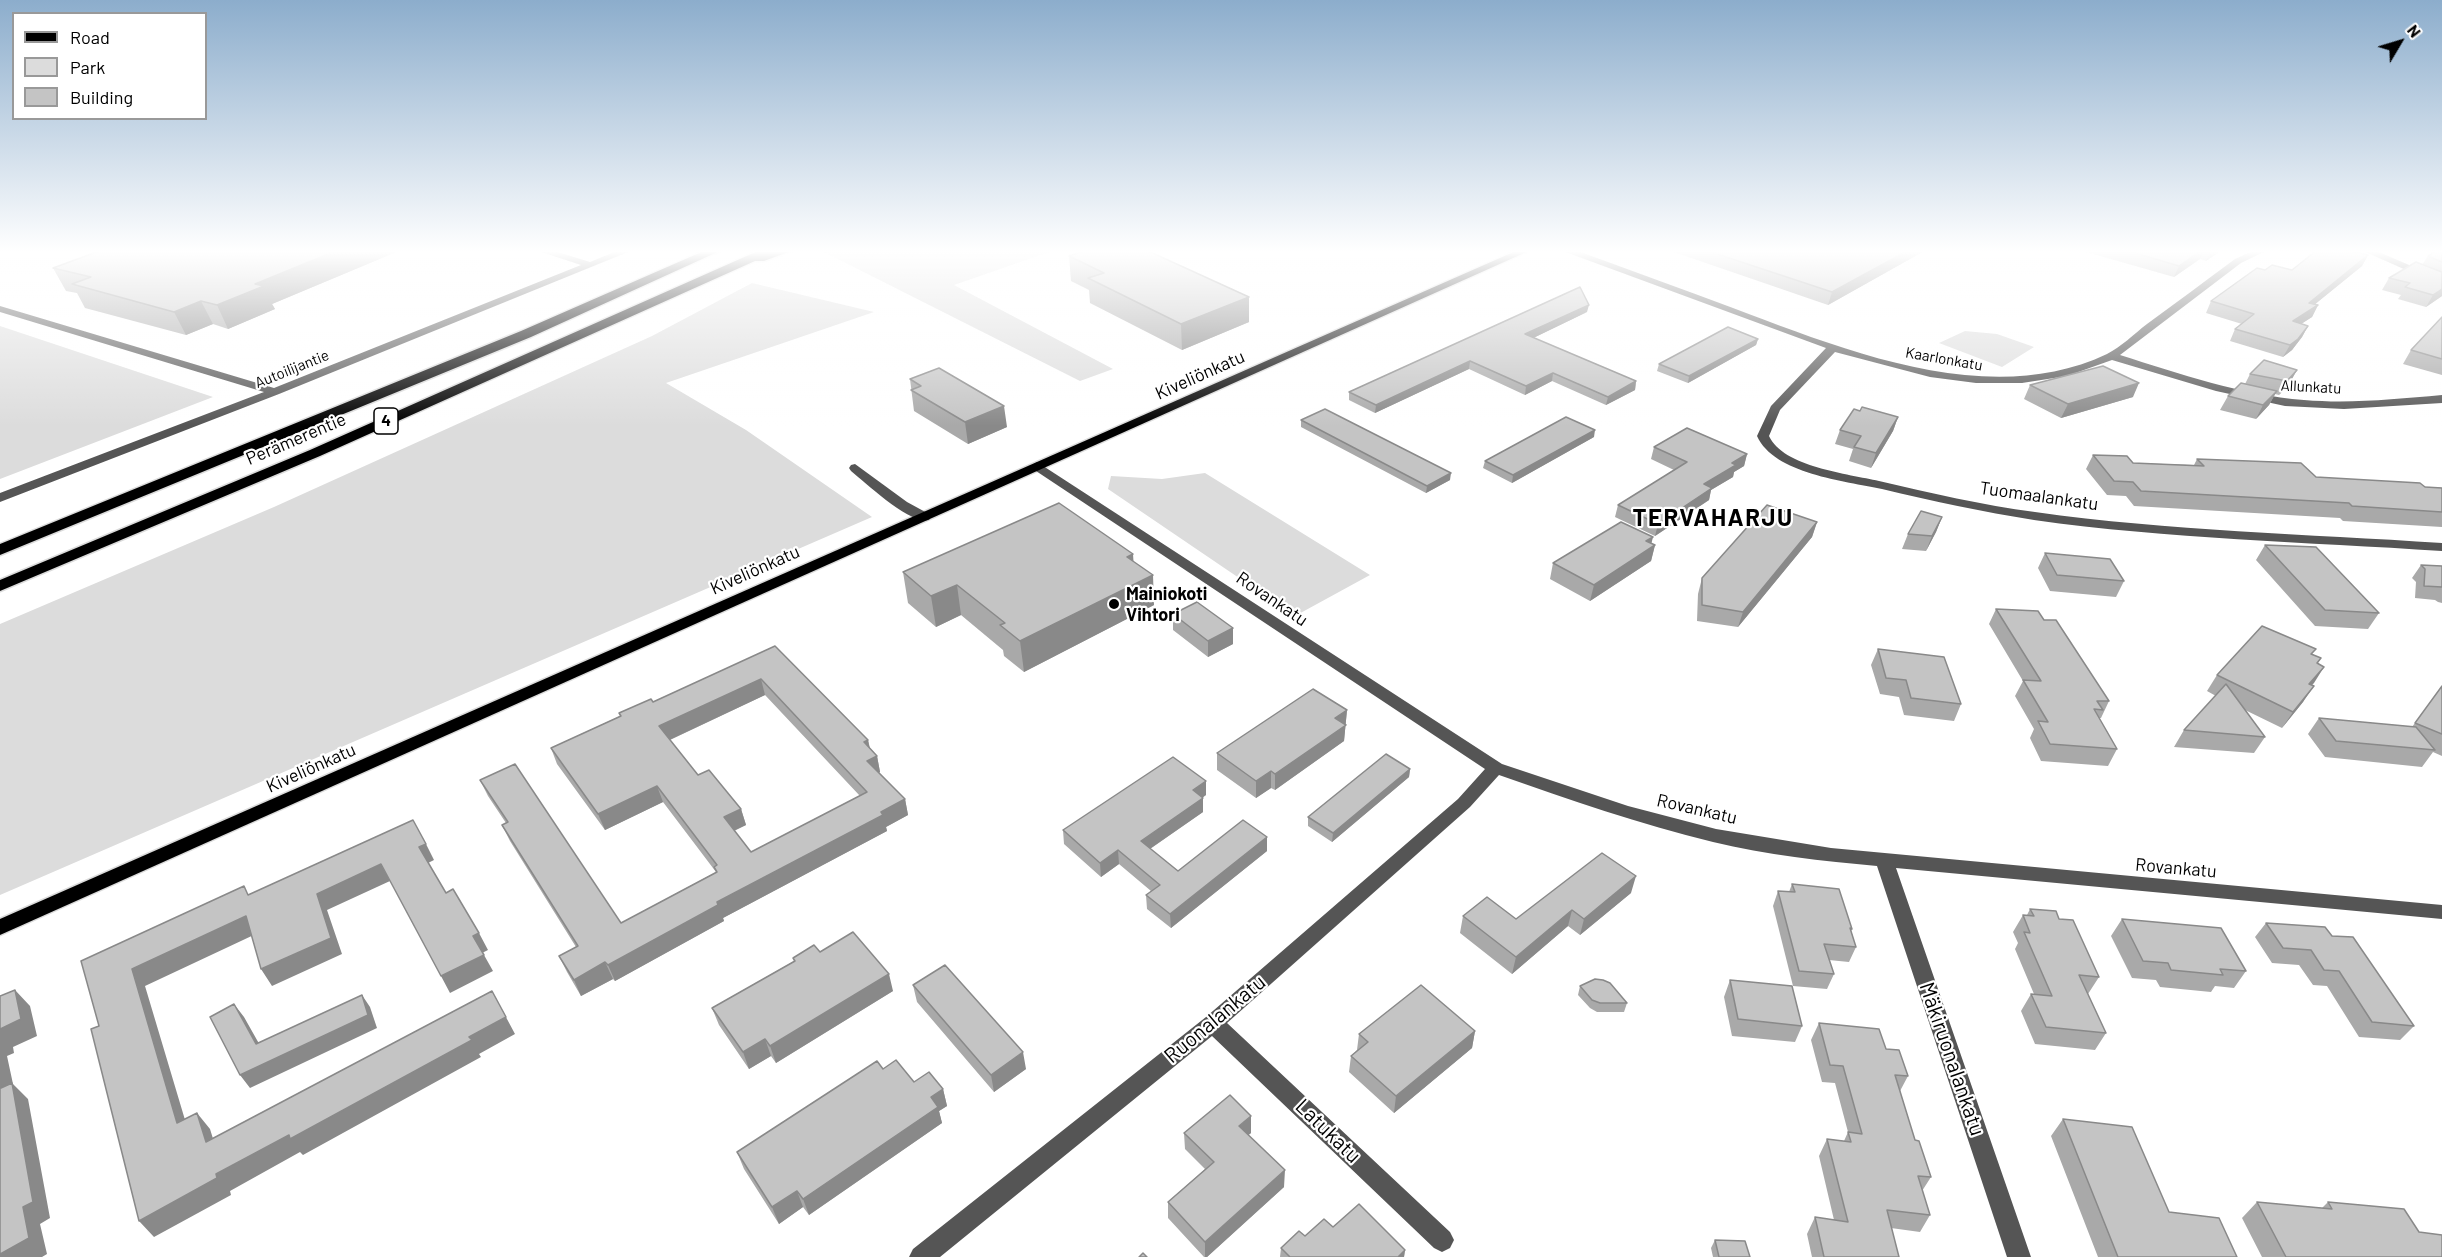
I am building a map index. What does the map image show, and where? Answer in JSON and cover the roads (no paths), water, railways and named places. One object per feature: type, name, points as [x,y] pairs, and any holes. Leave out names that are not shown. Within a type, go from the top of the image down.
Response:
[{"type":"highway","name":"Perämerentie","points":[[0,550],[583,309]]},
{"type":"highway","name":"Perämerentie","points":[[0,586],[315,453],[639,309]]},
{"type":"main road","name":"Kiveliönkatu","points":[[0,927],[1395,309]]},
{"type":"street","points":[[0,309],[275,392]]},
{"type":"street","name":"Autoilijantie","points":[[0,498],[483,309]]},
{"type":"street","name":"Kaarlonkatu","points":[[1727,309],[1833,347],[1903,368],[1951,378],[1986,381],[2016,380],[2059,374],[2090,366],[2112,356],[2175,309]]},
{"type":"street","name":"Tuomaalankatu","points":[[1833,347],[1775,409],[1762,436],[1766,446],[1777,454],[1813,470],[1929,496],[2035,516],[2170,530],[2442,547]]},
{"type":"street","name":"Allunkatu","points":[[2112,356],[2251,396],[2285,402],[2329,404],[2442,399]]},
{"type":"street","name":"Rovankatu","points":[[1037,466],[1285,632],[1496,768],[1625,812],[1716,836],[1831,855],[2442,912]]},
{"type":"street","points":[[855,468],[902,505],[924,517]]},
{"type":"street","name":"Ruonalankatu","points":[[921,1257],[1213,1023],[1464,803],[1496,768]]},
{"type":"street","name":"Mäkiruonalankatu","points":[[1884,861],[2019,1257]]},
{"type":"street","name":"Latukatu","points":[[1213,1023],[1442,1240]]},
{"type":"place","name":"Mainiokoti Vihtori","points":[[1114,604]]},
{"type":"district","name":"TERVAHARJU","points":[[1713,518]]}]
